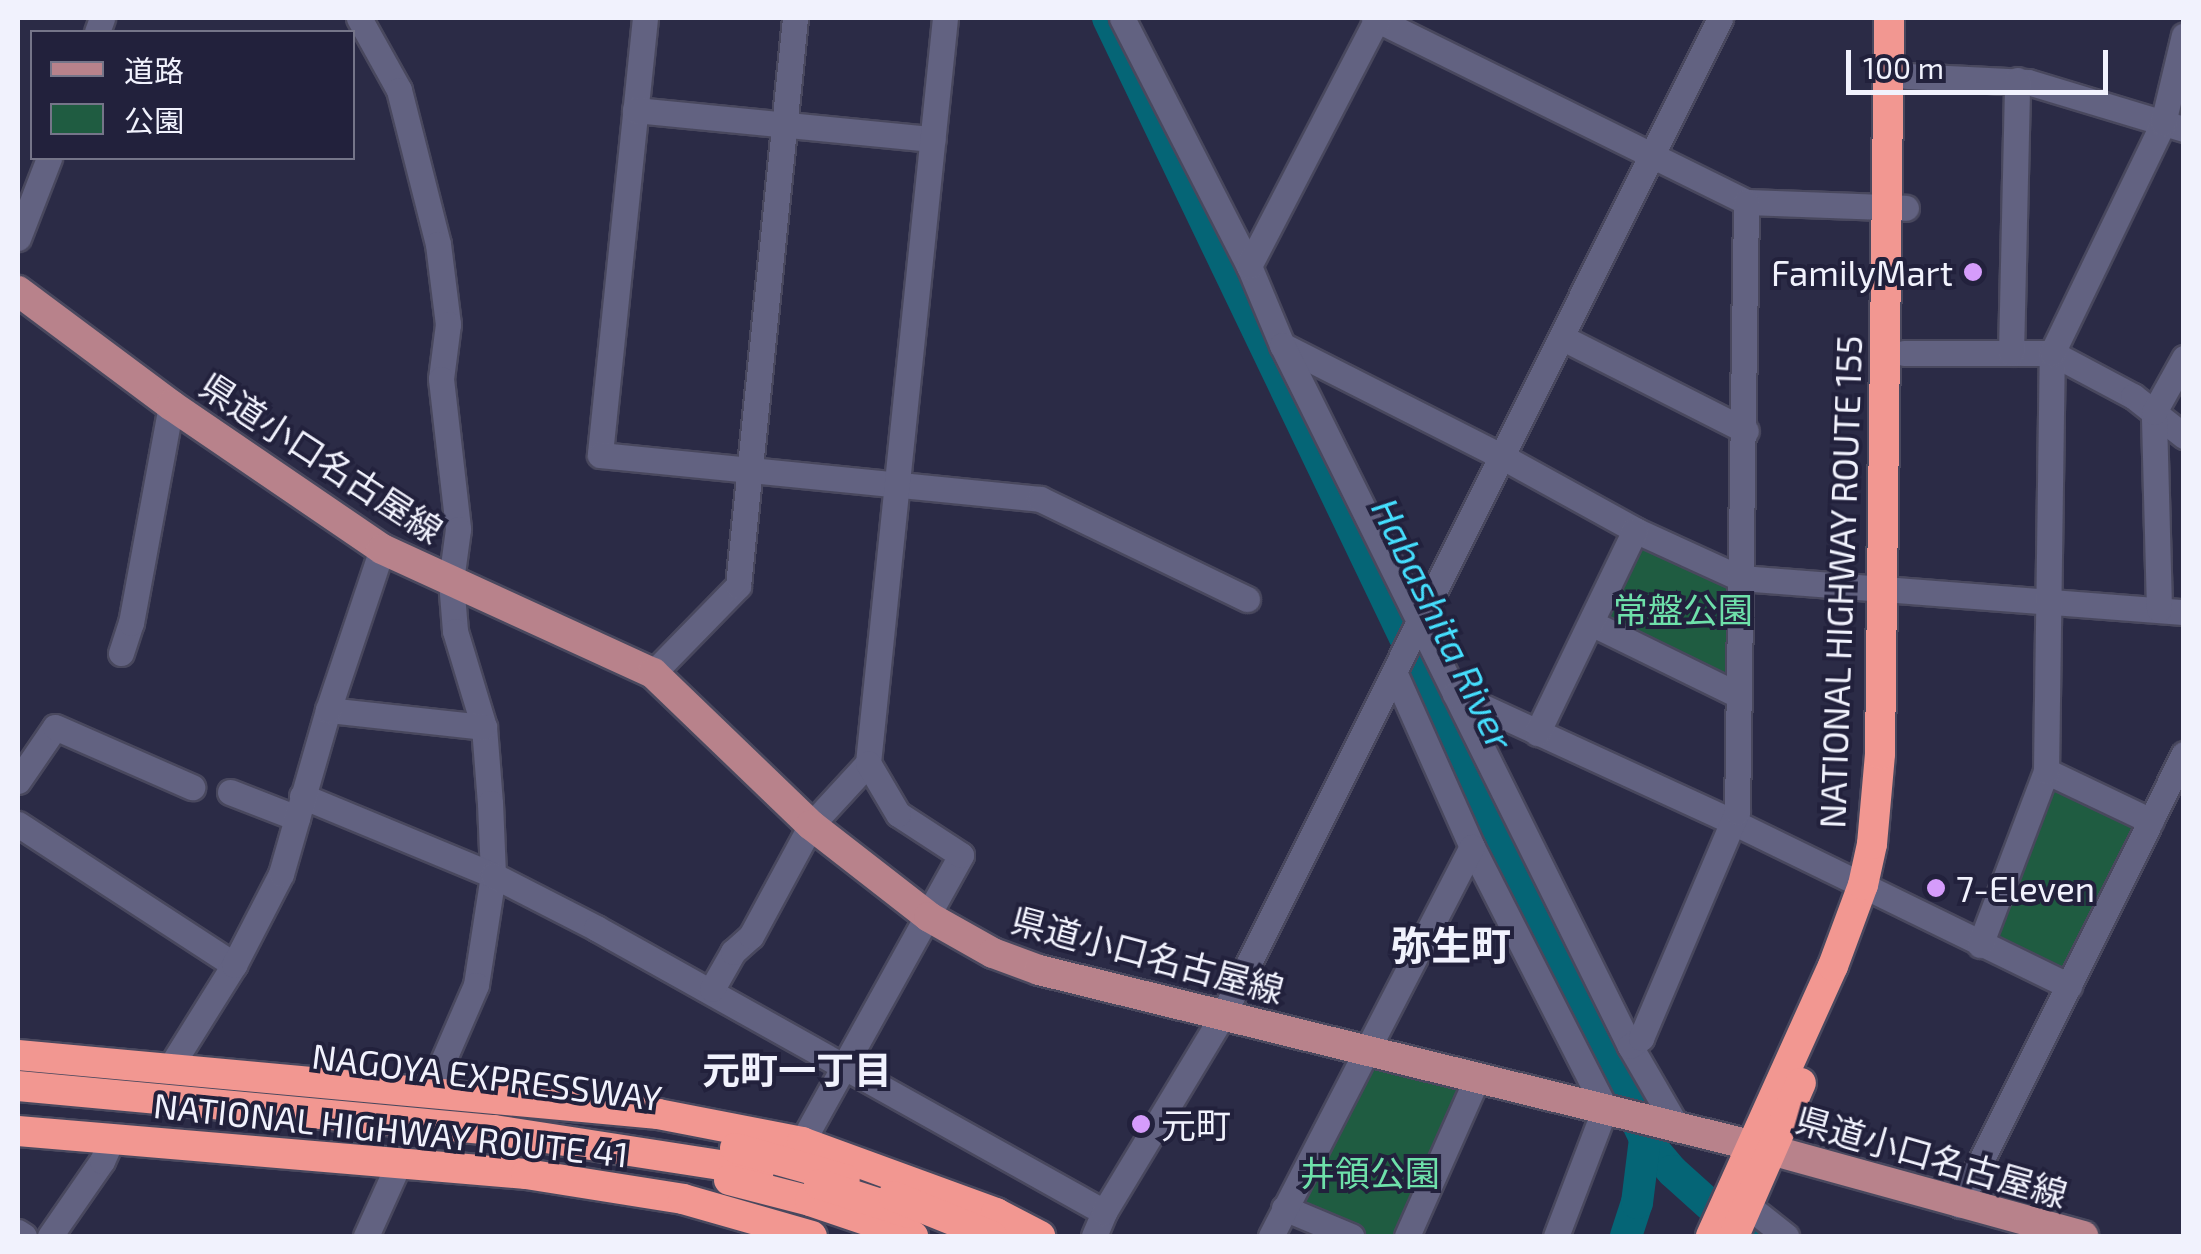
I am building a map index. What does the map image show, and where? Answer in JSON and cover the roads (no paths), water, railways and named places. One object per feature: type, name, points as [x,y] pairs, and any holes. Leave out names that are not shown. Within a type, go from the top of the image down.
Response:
[{"type":"highway","name":"NATIONAL HIGHWAY ROUTE 155","points":[[1889,18],[1904,353],[1891,592]]},
{"type":"highway","name":"NATIONAL HIGHWAY ROUTE 155","points":[[1730,1220],[1760,1147],[1844,990],[1895,822],[1891,592],[1896,208],[1908,18]]},
{"type":"highway","name":"NATIONAL HIGHWAY ROUTE 41","points":[[18,1055],[658,1114],[802,1142],[996,1213],[1040,1236]]},
{"type":"highway","name":"NAGOYA EXPRESSWAY","points":[[18,1064],[530,1114],[660,1133],[818,1169],[992,1236]]},
{"type":"highway","points":[[18,1086],[494,1130],[676,1156],[784,1175],[836,1189],[964,1236]]},
{"type":"highway","name":"NAGOYA EXPRESSWAY","points":[[18,1098],[592,1156],[733,1181],[810,1201],[913,1236]]},
{"type":"highway","name":"NATIONAL HIGHWAY ROUTE 41","points":[[18,1131],[526,1174],[683,1199],[736,1226],[812,1236]]},
{"type":"main road","name":"県道小口名古屋線","points":[[18,291],[172,405],[382,549],[653,673],[812,825],[930,917],[993,953],[1039,970],[1760,1147],[1958,1205],[2083,1236]]},
{"type":"street","points":[[359,18],[398,90],[438,244],[448,324],[440,379],[458,529],[451,581],[456,631],[484,727],[493,874],[476,985],[430,1091]]},
{"type":"street","points":[[645,18],[600,456],[1040,499],[1247,599]]},
{"type":"street","points":[[653,673],[738,586],[796,18]]},
{"type":"street","points":[[712,989],[733,952],[751,936],[812,825],[868,762],[945,18]]},
{"type":"street","points":[[1122,18],[1248,266],[1282,345],[1630,1046],[1677,1127]]},
{"type":"street","points":[[1248,266],[1376,18],[1746,202],[1896,208]]},
{"type":"street","points":[[1094,1236],[1104,1212],[1223,1015],[1720,18]]},
{"type":"street","points":[[1980,945],[2046,771],[2052,353],[2173,126],[2184,34]]},
{"type":"street","points":[[1907,76],[2017,80],[2173,126]]},
{"type":"street","points":[[2011,353],[2017,80]]},
{"type":"street","points":[[636,110],[932,139]]},
{"type":"street","points":[[18,238],[47,160]]},
{"type":"street","points":[[1630,1046],[1642,1038],[1733,822],[1746,431],[1746,202]]},
{"type":"street","points":[[1563,338],[1746,431]]},
{"type":"street","points":[[1282,345],[1504,457],[1636,530],[1740,578],[2171,611],[2154,412],[2184,358]]},
{"type":"street","points":[[1904,353],[2052,353],[2154,412],[2184,436]]},
{"type":"street","points":[[121,652],[131,623],[172,405]]},
{"type":"street","points":[[1537,732],[1636,530]]},
{"type":"street","points":[[169,1069],[234,964],[281,874],[328,710],[382,549]]},
{"type":"street","points":[[1591,622],[1736,694]]},
{"type":"street","points":[[1394,674],[1472,846],[1604,1108],[1556,1236]]},
{"type":"street","points":[[1455,694],[1733,822],[2069,986]]},
{"type":"street","points":[[328,710],[484,727]]},
{"type":"street","points":[[18,782],[55,726],[192,786]]},
{"type":"street","points":[[1958,1205],[2184,754]]},
{"type":"street","points":[[802,1142],[930,917],[961,854],[898,814],[868,762]]},
{"type":"street","points":[[2046,771],[2150,821]]},
{"type":"street","points":[[230,792],[300,807],[493,874],[712,989],[1104,1212]]},
{"type":"street","points":[[18,824],[234,964]]},
{"type":"street","points":[[1271,1236],[1472,846]]},
{"type":"street","points":[[1408,1236],[1477,1078]]},
{"type":"street","points":[[50,1236],[102,1161],[112,1138]]},
{"type":"street","points":[[366,1236],[399,1163]]},
{"type":"street","points":[[1284,1208],[1351,1236]]},
{"type":"street","points":[[1730,1220],[1786,1236]]},
{"type":"street","points":[[18,1232],[24,1236]]},
{"type":"waterway","name":"Habashita River","points":[[1108,18],[1645,1139],[1672,1171],[1743,1235]]},
{"type":"waterway","points":[[1626,1236],[1637,1203],[1645,1139]]},
{"type":"place","name":"FamilyMart","points":[[1973,272]]},
{"type":"place","name":"7-Eleven","points":[[1936,888]]},
{"type":"place","name":"元町","points":[[1141,1124]]},
{"type":"district","name":"弥生町","points":[[1451,944]]},
{"type":"district","name":"元町一丁目","points":[[797,1070]]},
{"type":"park label","name":"常盤公園","points":[[1683,609]]},
{"type":"park label","name":"井領公園","points":[[1370,1172]]}]
